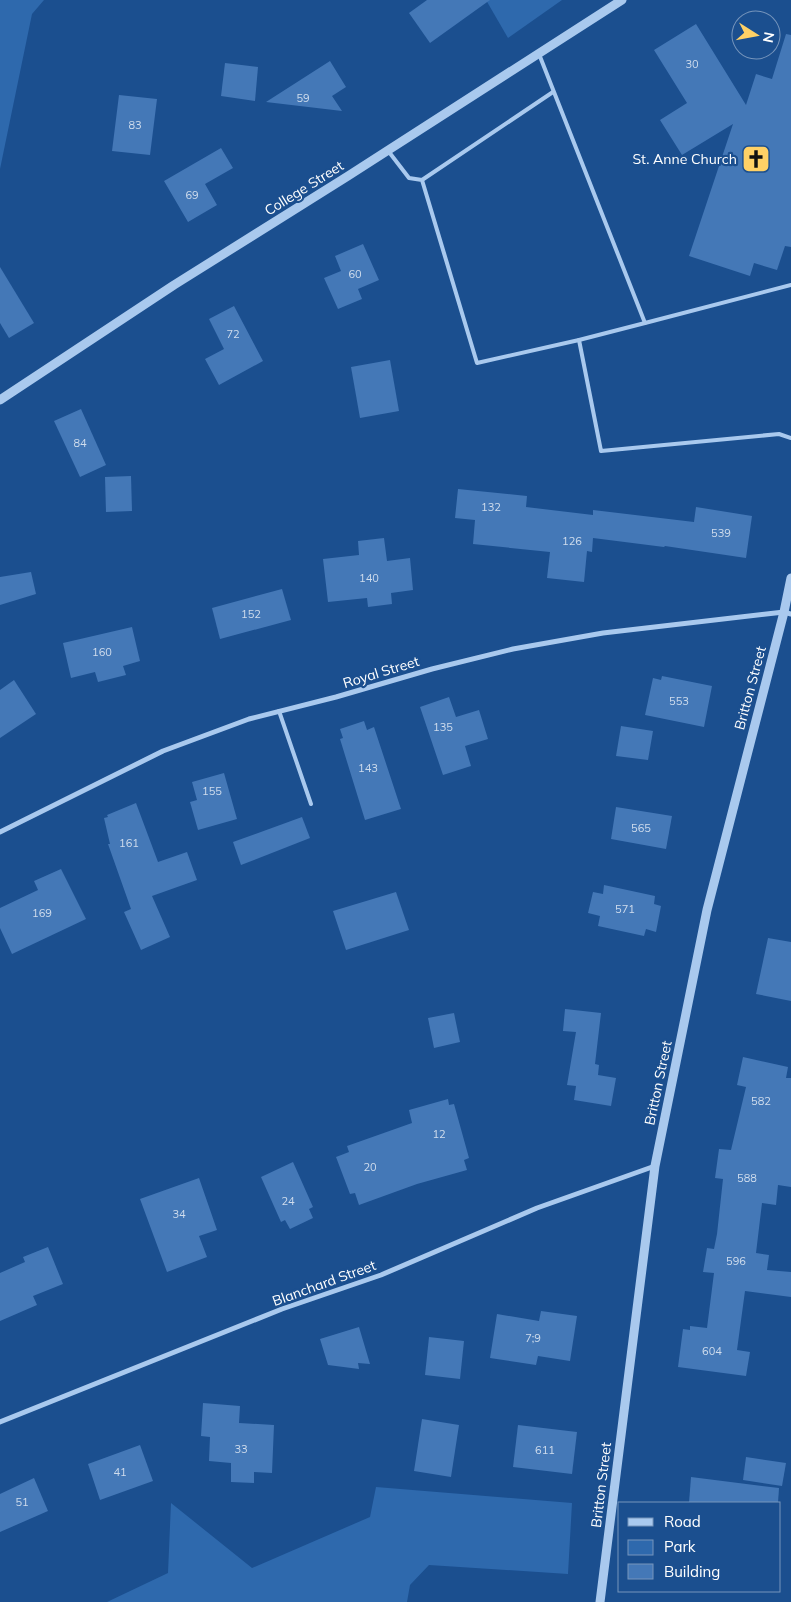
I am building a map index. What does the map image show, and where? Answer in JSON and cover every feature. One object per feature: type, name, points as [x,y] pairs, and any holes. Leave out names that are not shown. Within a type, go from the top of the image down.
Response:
[{"type":"street","name":"College Street","points":[[0,400],[174,285],[388,151],[622,0]]},
{"type":"street","name":"Britton Street","points":[[600,1602],[655,1166],[707,910],[787,613],[791,578]]},
{"type":"street","name":"Royal Street","points":[[0,832],[163,751],[249,719],[513,649],[602,633],[787,613]]},
{"type":"street","name":"Blanchard Street","points":[[0,1422],[282,1309],[381,1275],[537,1208],[655,1166]]},
{"type":"lane","points":[[539,54],[645,323]]},
{"type":"lane","points":[[388,151],[409,178],[422,180],[553,92]]},
{"type":"lane","points":[[422,180],[477,362],[579,340],[791,285]]},
{"type":"lane","points":[[579,340],[600,451],[778,434],[791,438]]},
{"type":"lane","points":[[279,711],[311,804]]},
{"type":"green space","points":[[0,0],[44,0],[32,14],[0,169]]},
{"type":"green space","points":[[486,0],[562,0],[508,38]]},
{"type":"green space","points":[[376,1487],[572,1503],[568,1574],[429,1565],[410,1585],[407,1602],[107,1602],[168,1573],[171,1503],[252,1568],[370,1517]]},
{"type":"building","points":[[427,0],[490,0],[430,43],[409,13]]},
{"type":"building","name":"St. Anne Church","points":[[696,24],[746,105],[756,74],[772,79],[778,60],[781,60],[781,50],[786,34],[791,35],[791,247],[785,246],[777,270],[754,263],[750,276],[689,256],[733,124],[682,155],[660,120],[687,103],[654,50]]},
{"type":"building","points":[[330,61],[346,87],[332,96],[342,111],[266,102]]},
{"type":"building","points":[[225,63],[258,67],[255,101],[221,96]]},
{"type":"building","points":[[119,95],[157,99],[150,155],[112,151]]},
{"type":"building","points":[[221,148],[233,168],[205,184],[217,205],[188,222],[164,181]]},
{"type":"building","points":[[363,244],[379,280],[358,289],[362,299],[338,309],[324,278],[341,271],[335,256]]},
{"type":"building","points":[[0,267],[34,323],[9,338],[0,323]]},
{"type":"building","points":[[234,306],[263,361],[219,385],[205,359],[224,349],[209,319]]},
{"type":"building","points":[[390,360],[399,411],[360,418],[351,367]]},
{"type":"building","points":[[81,409],[106,465],[80,477],[54,421]]},
{"type":"building","points":[[131,476],[132,511],[106,512],[105,477]]},
{"type":"building","points":[[458,489],[527,496],[526,507],[593,515],[593,510],[694,522],[696,507],[752,516],[746,558],[593,538],[592,552],[587,551],[584,582],[547,578],[550,552],[473,544],[475,520],[455,518]]},
{"type":"building","points":[[384,538],[387,561],[410,558],[413,590],[391,593],[392,604],[368,607],[367,598],[328,602],[323,559],[359,555],[358,541]]},
{"type":"building","points":[[31,572],[36,594],[0,605],[0,577]]},
{"type":"building","points":[[282,589],[291,620],[220,639],[212,608]]},
{"type":"building","points":[[132,627],[140,661],[123,666],[126,675],[98,682],[95,672],[71,678],[63,643]]},
{"type":"building","points":[[662,676],[712,686],[704,727],[645,715],[653,678],[661,680]]},
{"type":"building","points":[[14,680],[36,714],[0,738],[0,690]]},
{"type":"building","points":[[449,697],[456,717],[479,710],[488,739],[465,746],[471,766],[443,775],[420,707]]},
{"type":"building","points":[[364,721],[367,730],[374,727],[401,809],[365,820],[340,739],[343,738],[340,729]]},
{"type":"building","points":[[621,726],[653,731],[648,760],[616,756]]},
{"type":"building","points":[[224,773],[237,819],[198,830],[190,802],[197,800],[192,782]]},
{"type":"building","points":[[136,803],[158,862],[187,852],[197,880],[152,896],[170,937],[141,950],[124,912],[131,909],[108,844],[110,844],[104,818]]},
{"type":"building","points":[[616,807],[672,816],[666,849],[611,839]]},
{"type":"building","points":[[302,817],[310,838],[241,865],[233,842]]},
{"type":"building","points":[[61,869],[86,919],[12,954],[0,928],[0,908],[38,890],[34,881]]},
{"type":"building","points":[[604,885],[655,896],[654,904],[661,906],[656,932],[646,929],[644,936],[598,926],[600,916],[588,913],[593,892],[603,894]]},
{"type":"building","points":[[396,892],[409,930],[346,950],[333,911]]},
{"type":"building","points":[[768,938],[791,942],[791,1001],[756,994]]},
{"type":"building","points":[[565,1009],[601,1013],[595,1064],[599,1065],[598,1075],[616,1078],[611,1106],[574,1100],[576,1086],[567,1085],[576,1032],[563,1031]]},
{"type":"building","points":[[454,1013],[460,1042],[434,1048],[428,1018]]},
{"type":"building","points":[[743,1057],[788,1067],[786,1078],[791,1078],[791,1187],[778,1185],[776,1205],[762,1203],[756,1253],[769,1255],[767,1270],[791,1272],[791,1297],[745,1291],[737,1350],[750,1352],[746,1376],[678,1367],[683,1329],[690,1330],[690,1326],[707,1328],[714,1273],[703,1272],[707,1248],[714,1249],[723,1179],[715,1178],[719,1149],[731,1150],[746,1087],[737,1085]]},
{"type":"building","points":[[448,1099],[449,1105],[454,1104],[469,1158],[464,1160],[467,1170],[417,1184],[359,1205],[355,1193],[350,1194],[336,1157],[349,1152],[347,1146],[412,1123],[409,1110]]},
{"type":"building","points":[[293,1162],[313,1207],[309,1209],[313,1218],[290,1229],[285,1220],[281,1222],[261,1177]]},
{"type":"building","points":[[199,1178],[217,1230],[199,1236],[207,1257],[167,1272],[140,1199]]},
{"type":"building","points":[[48,1247],[63,1284],[33,1296],[37,1305],[0,1321],[0,1273],[25,1262],[23,1257]]},
{"type":"building","points":[[541,1311],[577,1316],[570,1361],[538,1356],[536,1365],[490,1358],[497,1314],[539,1321]]},
{"type":"building","points":[[359,1327],[370,1364],[358,1363],[359,1369],[328,1365],[320,1339]]},
{"type":"building","points":[[429,1337],[464,1341],[460,1379],[425,1375]]},
{"type":"building","points":[[203,1403],[240,1406],[239,1423],[274,1425],[272,1473],[254,1472],[254,1483],[231,1482],[231,1463],[209,1461],[210,1437],[201,1436]]},
{"type":"building","points":[[422,1419],[459,1425],[451,1477],[414,1471]]},
{"type":"building","points":[[518,1425],[577,1432],[572,1474],[513,1467]]},
{"type":"building","points":[[140,1445],[153,1481],[100,1500],[88,1464]]},
{"type":"building","points":[[746,1457],[786,1463],[782,1486],[743,1480]]},
{"type":"building","points":[[691,1477],[779,1488],[778,1502],[689,1502]]},
{"type":"building","points":[[34,1478],[48,1511],[0,1532],[0,1494]]},
{"type":"place","name":"St. Anne Church","points":[[756,159]]}]
